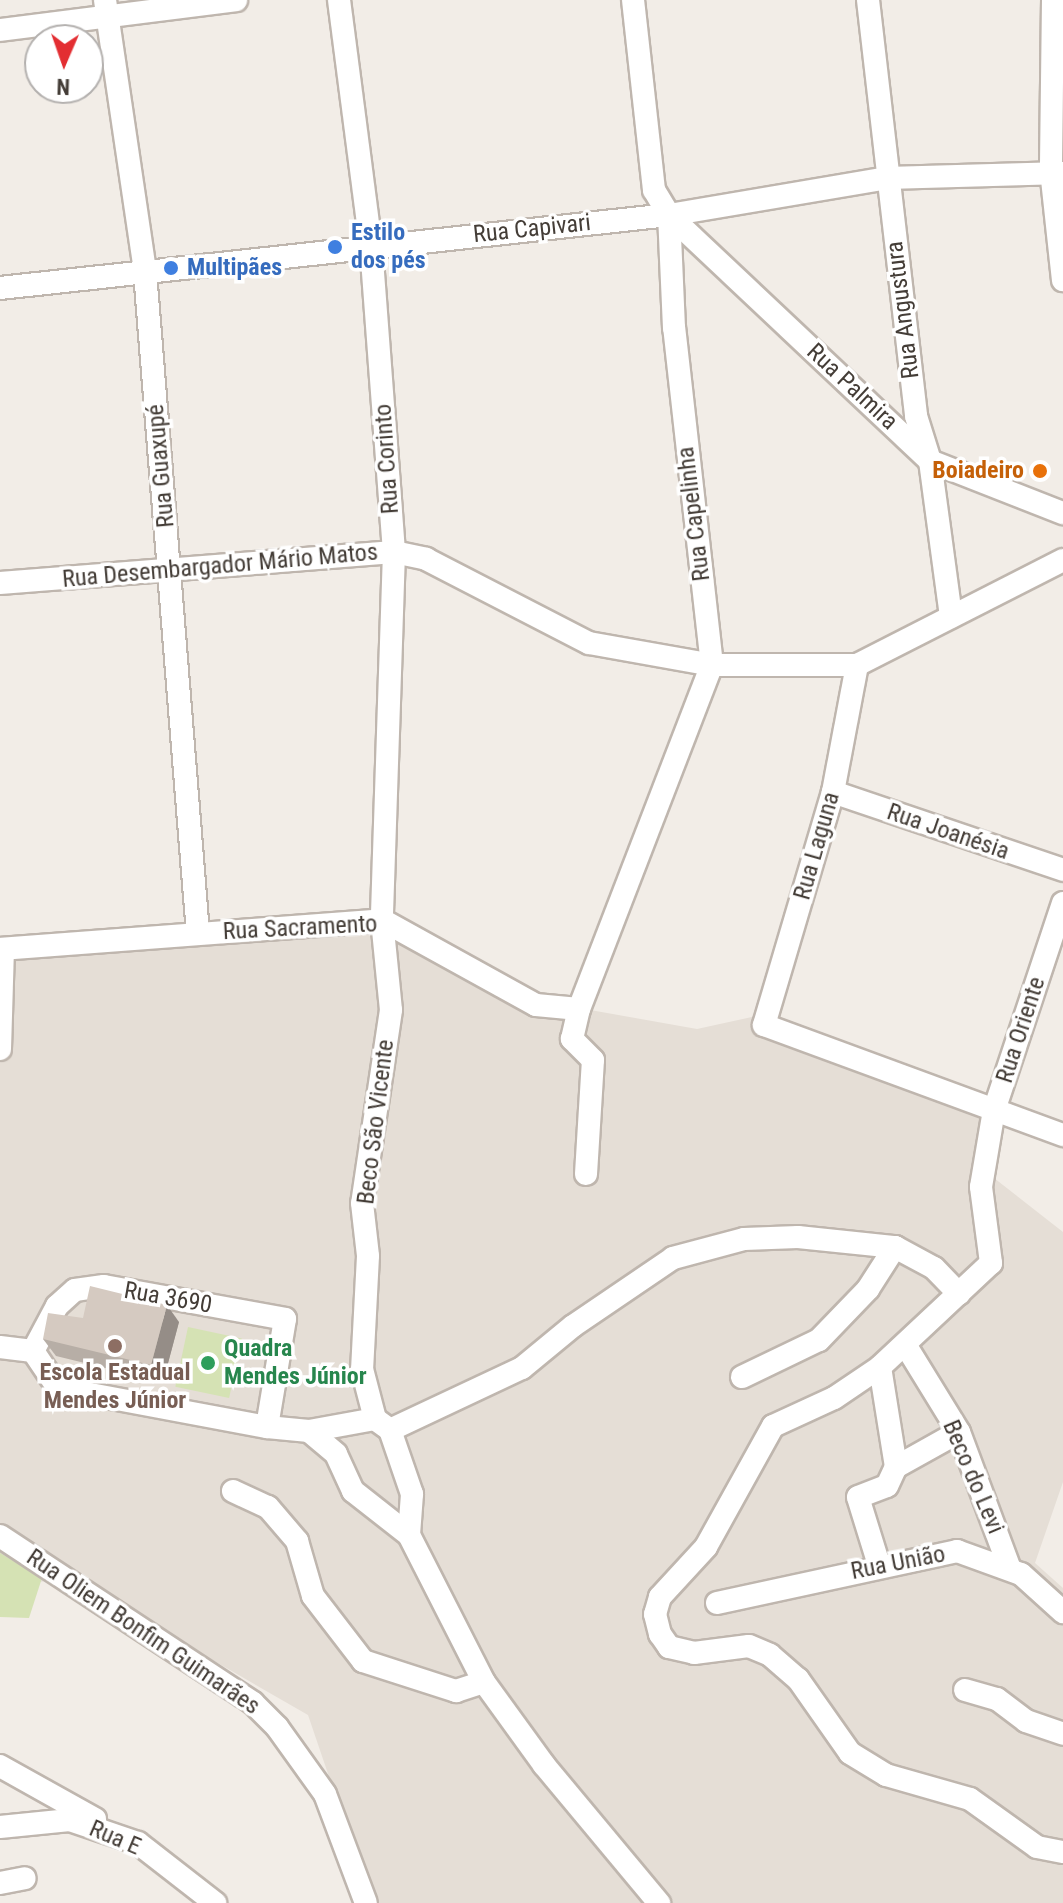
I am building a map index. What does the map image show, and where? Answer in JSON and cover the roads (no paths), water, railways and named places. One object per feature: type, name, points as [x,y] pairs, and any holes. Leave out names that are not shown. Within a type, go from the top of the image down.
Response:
[{"type":"street","points":[[0,30],[106,7],[236,0]]},
{"type":"street","name":"Rua Corinto","points":[[339,0],[371,246],[394,552],[382,920]]},
{"type":"street","name":"Rua Capelinha","points":[[579,1009],[712,665],[674,328],[669,215],[654,190],[633,0]]},
{"type":"street","name":"Rua Angustura","points":[[868,0],[916,416],[930,461],[951,617]]},
{"type":"street","points":[[1053,0],[1063,280]]},
{"type":"street","name":"Rua Guaxupé","points":[[106,7],[145,272],[198,933]]},
{"type":"street","name":"Rua Capivari","points":[[0,288],[669,215],[887,178],[1057,172]]},
{"type":"street","name":"Rua Palmira","points":[[669,215],[930,461],[1063,513]]},
{"type":"street","name":"Rua Desembargador Mário Matos","points":[[0,583],[394,552],[426,559],[589,643],[712,665],[857,665],[1063,560]]},
{"type":"street","name":"Rua Laguna","points":[[857,665],[833,792],[764,1025],[994,1110]]},
{"type":"street","name":"Rua Joanésia","points":[[833,792],[1063,870]]},
{"type":"street","name":"Rua Oriente","points":[[959,1294],[991,1263],[981,1187],[994,1110],[1063,903]]},
{"type":"street","name":"Rua Sacramento","points":[[2,949],[382,920],[536,1005],[579,1009]]},
{"type":"street","name":"Beco São Vicente","points":[[382,920],[391,1010],[362,1203],[368,1256],[362,1369],[412,1494],[409,1535]]},
{"type":"street","points":[[0,1049],[2,949]]},
{"type":"street","points":[[579,1009],[572,1039],[593,1060],[586,1174]]},
{"type":"street","points":[[994,1110],[1063,1135]]},
{"type":"street","points":[[0,1347],[33,1351],[58,1388],[267,1427],[309,1431],[383,1424],[522,1368],[573,1326],[673,1258],[744,1239],[798,1237],[895,1247],[934,1268],[959,1294],[880,1367],[834,1398],[773,1426],[706,1547],[660,1597],[655,1614],[669,1647],[694,1653],[749,1646],[770,1655],[798,1679],[818,1715],[850,1753],[886,1775],[970,1799],[1037,1847],[1063,1852]]},
{"type":"street","points":[[742,1377],[819,1340],[868,1289],[895,1247]]},
{"type":"street","name":"Rua 3690","points":[[33,1351],[57,1306],[75,1290],[104,1286],[285,1319],[267,1427]]},
{"type":"street","name":"Beco do Levi","points":[[906,1346],[959,1432],[1010,1569]]},
{"type":"street","points":[[880,1367],[892,1476]]},
{"type":"street","points":[[309,1431],[336,1454],[353,1491],[409,1535],[484,1682],[544,1765],[659,1903]]},
{"type":"street","points":[[879,1565],[858,1497],[959,1432]]},
{"type":"street","points":[[233,1491],[268,1507],[297,1541],[313,1596],[363,1661],[456,1691],[484,1682]]},
{"type":"street","name":"Rua Oliem Bonfim Guimarães","points":[[0,1536],[253,1703],[277,1727],[325,1794],[366,1903]]},
{"type":"street","name":"Rua União","points":[[717,1603],[879,1565],[957,1551],[1010,1569],[1063,1612]]},
{"type":"street","points":[[965,1690],[997,1699],[1026,1721],[1063,1734]]},
{"type":"street","points":[[0,1766],[138,1843]]},
{"type":"street","name":"Rua E","points":[[0,1827],[70,1820],[138,1843],[215,1903]]},
{"type":"street","points":[[0,1883],[25,1878]]},
{"type":"place","name":"Estilo dos pés","points":[[335,247]]},
{"type":"place","name":"Multipães","points":[[171,268]]},
{"type":"place","name":"Boiadeiro","points":[[1040,471]]},
{"type":"place","name":"Escola Estadual Mendes Júnior","points":[[115,1346]]},
{"type":"place","name":"Quadra Mendes Júnior","points":[[208,1363]]}]
